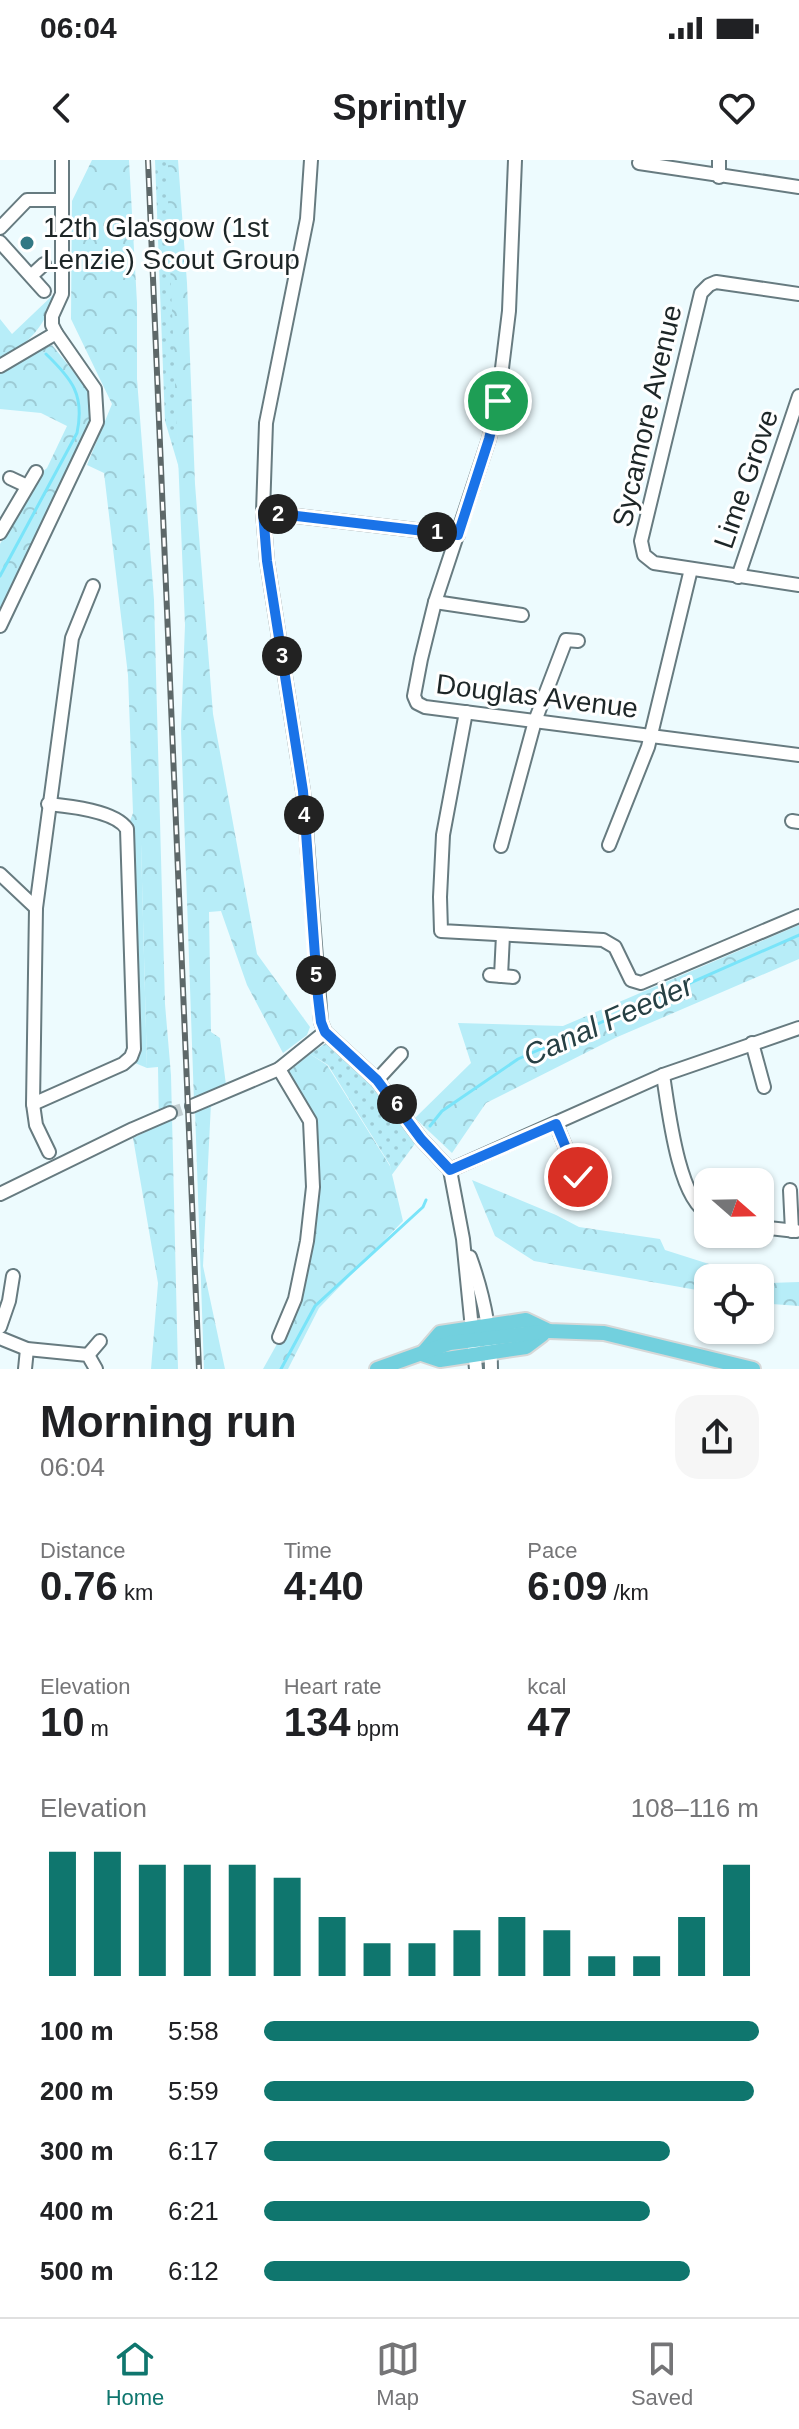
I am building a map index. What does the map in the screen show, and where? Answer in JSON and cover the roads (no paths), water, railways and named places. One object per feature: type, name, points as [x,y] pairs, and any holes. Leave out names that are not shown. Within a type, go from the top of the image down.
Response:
[{"type":"main road","points":[[422,1354],[440,1360],[481,1344],[526,1320],[549,1331],[604,1333],[753,1369]]},
{"type":"main road","points":[[377,1369],[422,1354],[440,1333],[481,1344],[526,1347],[549,1331]]},
{"type":"street","points":[[0,626],[97,422],[95,389],[52,325],[52,316],[62,294],[62,160]]},
{"type":"street","points":[[311,160],[307,219],[266,423],[263,512],[267,561],[303,791],[321,1022],[325,1032],[377,1080],[421,1139],[450,1170],[481,1344],[491,1369]]},
{"type":"street","points":[[515,160],[509,311],[499,389],[489,439],[435,602],[522,615]]},
{"type":"street","points":[[719,160],[719,177]]},
{"type":"street","points":[[639,163],[799,187]]},
{"type":"street","points":[[0,228],[27,200],[61,200]]},
{"type":"street","points":[[0,242],[44,291]]},
{"type":"street","points":[[31,276],[44,264]]},
{"type":"street","name":"Sycamore Avenue","points":[[691,569],[654,563],[644,555],[641,541],[701,293],[716,282],[799,294]]},
{"type":"street","points":[[0,366],[56,333]]},
{"type":"street","name":"Lime Grove","points":[[738,577],[799,396]]},
{"type":"street","points":[[0,533],[36,472]]},
{"type":"street","points":[[10,478],[27,486]]},
{"type":"street","points":[[263,512],[458,535]]},
{"type":"street","points":[[651,735],[691,569],[799,585]]},
{"type":"street","points":[[49,1152],[36,1125],[33,1104],[36,908],[72,638],[93,586]]},
{"type":"street","name":"Douglas Avenue","points":[[435,602],[414,696],[417,703],[425,707],[799,755]]},
{"type":"street","points":[[501,846],[505,822],[535,721],[566,640],[578,641]]},
{"type":"street","points":[[466,712],[443,835],[441,931],[603,940],[615,947],[631,980],[641,983],[799,916]]},
{"type":"street","name":"Douglas Avenue","points":[[609,845],[651,735]]},
{"type":"street","points":[[33,1104],[123,1064],[134,1049],[127,829],[123,822],[111,815],[48,804]]},
{"type":"street","points":[[0,874],[36,908]]},
{"type":"street","points":[[501,976],[503,935]]},
{"type":"street","points":[[450,1170],[663,1075],[799,1028]]},
{"type":"street","points":[[192,1106],[279,1069],[325,1032]]},
{"type":"street","points":[[752,1043],[764,1087]]},
{"type":"street","points":[[377,1080],[403,1053]]},
{"type":"street","points":[[279,1069],[310,1121],[313,1187],[307,1241],[295,1299],[279,1337]]},
{"type":"street","points":[[663,1075],[686,1188],[694,1201]]},
{"type":"street","points":[[0,1194],[170,1113]]},
{"type":"street","points":[[556,1124],[578,1177]]},
{"type":"street","points":[[774,1229],[795,1231],[790,1190]]},
{"type":"street","points":[[0,1327],[13,1276]]},
{"type":"street","points":[[0,1338],[27,1349],[88,1355]]},
{"type":"street","points":[[88,1355],[100,1341]]},
{"type":"street","points":[[25,1369],[27,1349]]},
{"type":"street","points":[[88,1355],[96,1369]]},
{"type":"waterway","points":[[0,576],[77,433],[78,398],[69,380],[46,354]]},
{"type":"waterway","name":"Canal Feeder","points":[[430,1126],[442,1111],[518,1059],[799,935]]},
{"type":"waterway","name":"Canal Feeder","points":[[281,1369],[315,1306],[423,1207],[426,1200]]},
{"type":"tunnel","points":[[170,1113],[192,1106]]},
{"type":"railway","points":[[148,160],[199,1369]]},
{"type":"place","name":"12th Glasgow (1st Lenzie) Scout Group","points":[[27,243]]}]
